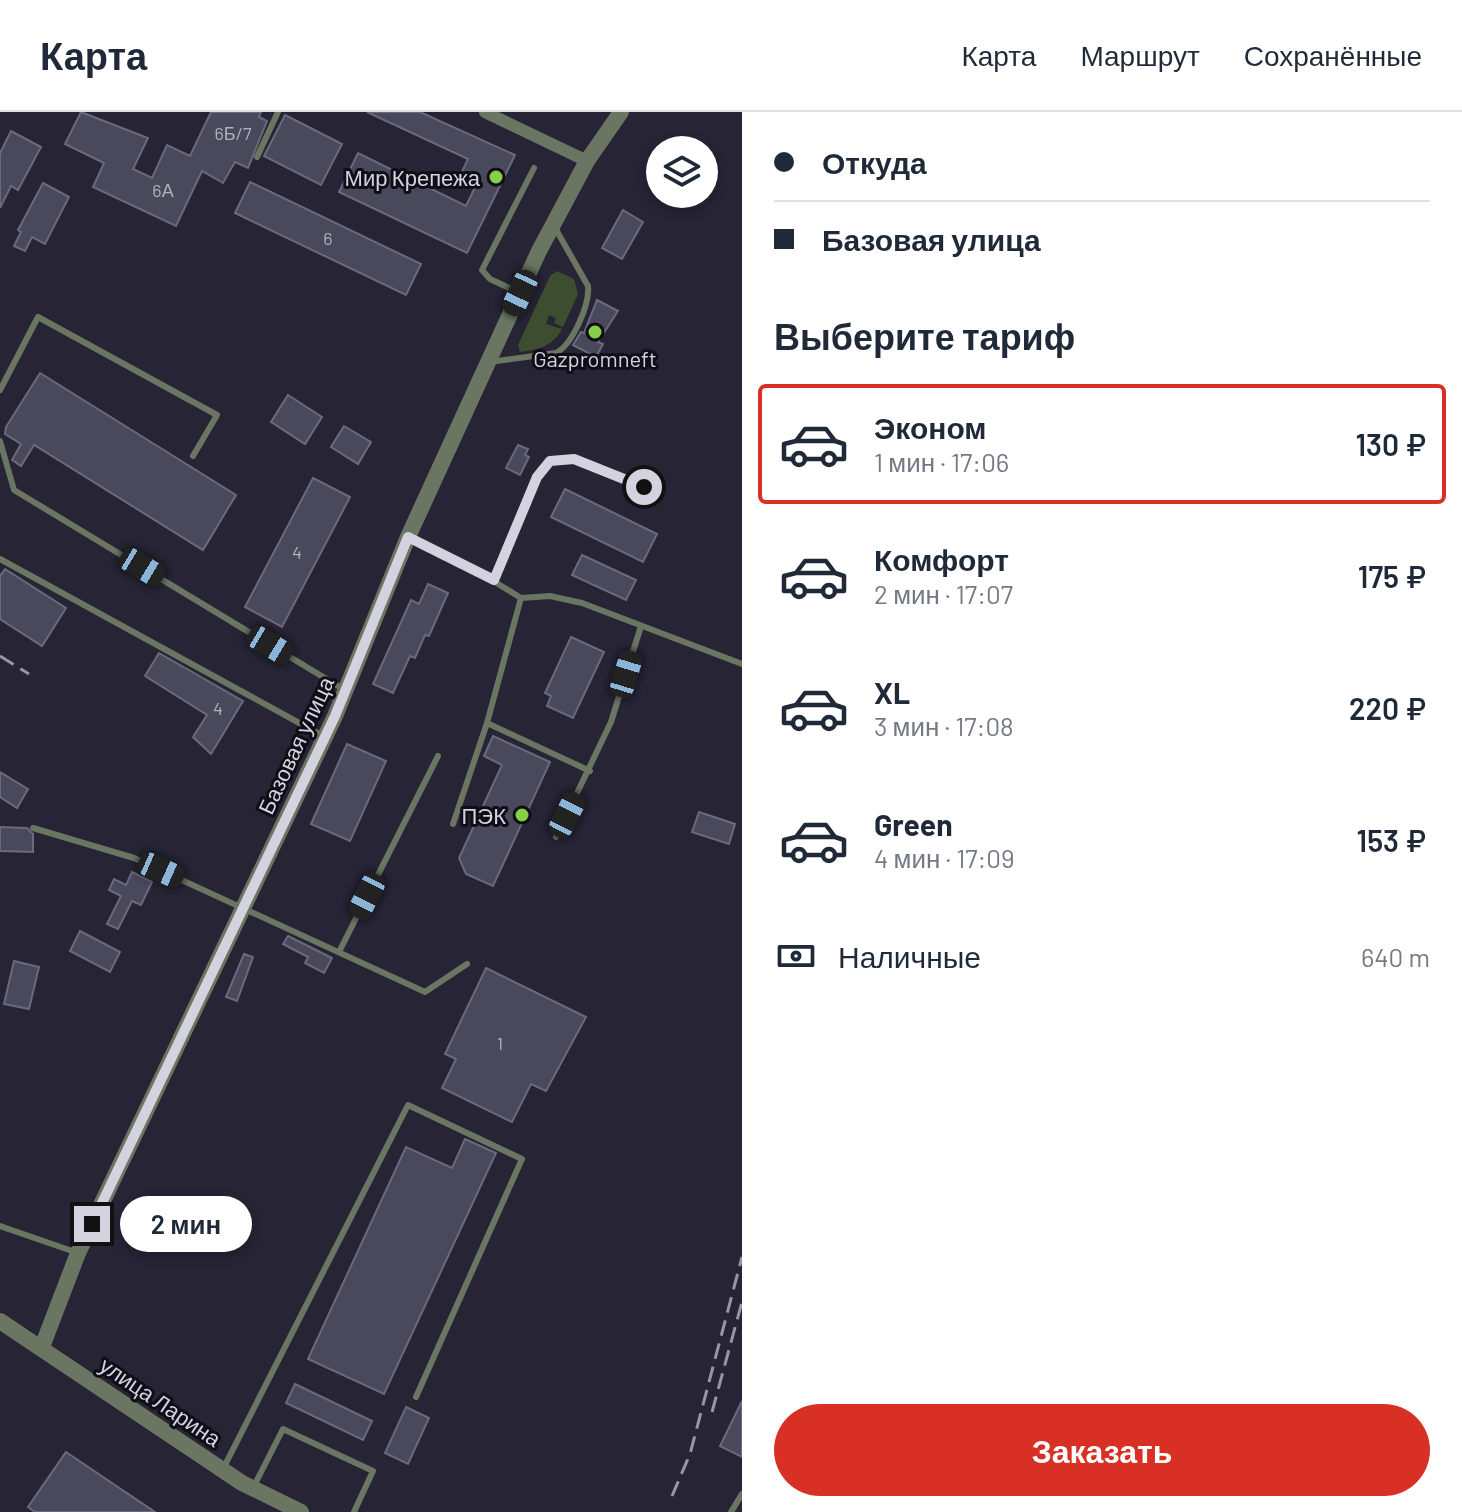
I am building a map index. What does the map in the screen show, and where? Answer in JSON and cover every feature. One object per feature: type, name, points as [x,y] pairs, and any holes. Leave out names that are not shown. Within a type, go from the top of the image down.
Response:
[{"type":"street","points":[[485,112],[587,161]]},
{"type":"street","name":"Базовая улица","points":[[42,1347],[78,1253],[346,691],[408,537],[487,363],[587,161],[621,112]]},
{"type":"street","name":"улица Ларина","points":[[0,1321],[278,1507],[301,1512]]},
{"type":"lane","points":[[257,157],[278,112]]},
{"type":"lane","points":[[520,293],[490,279],[482,270],[534,168]]},
{"type":"lane","points":[[487,363],[556,353],[565,348],[589,297],[588,286],[553,225]]},
{"type":"lane","points":[[0,390],[38,317],[217,415],[193,456]]},
{"type":"lane","points":[[0,441],[14,490],[346,691]]},
{"type":"lane","points":[[494,580],[537,477],[550,461],[574,459],[644,487]]},
{"type":"lane","points":[[408,537],[494,580],[521,598],[560,598],[742,664]]},
{"type":"lane","points":[[0,559],[325,737]]},
{"type":"lane","points":[[453,824],[487,723],[521,598]]},
{"type":"lane","points":[[556,837],[611,722],[641,626]]},
{"type":"lane","points":[[487,723],[590,771]]},
{"type":"lane","points":[[339,952],[438,756]]},
{"type":"lane","points":[[33,828],[134,858],[425,992],[467,964]]},
{"type":"lane","points":[[223,1470],[408,1105],[522,1159],[416,1397]]},
{"type":"lane","points":[[0,1226],[78,1253]]},
{"type":"lane","points":[[253,1489],[283,1429],[373,1471],[354,1512]]},
{"type":"lane","points":[[731,1512],[742,1494]]},
{"type":"green space","points":[[557,271],[574,279],[578,294],[563,327],[554,323],[556,318],[549,315],[546,324],[562,329],[558,335],[544,346],[520,352],[518,345],[550,276]]},
{"type":"building","points":[[81,112],[148,138],[133,169],[152,178],[167,145],[190,156],[211,112],[261,112],[259,117],[267,121],[248,168],[235,162],[223,183],[202,171],[176,226],[93,187],[104,163],[65,144]]},
{"type":"building","points":[[367,112],[420,112],[515,155],[467,253],[339,192],[358,153],[466,206],[477,183],[460,176],[468,159]]},
{"type":"building","points":[[285,115],[342,144],[321,185],[264,156]]},
{"type":"building","points":[[11,131],[41,147],[18,190],[11,186],[0,208],[0,153]]},
{"type":"building","points":[[250,182],[421,264],[406,295],[235,213]]},
{"type":"building","points":[[43,183],[69,197],[45,244],[32,237],[25,251],[14,246],[21,232],[18,230]]},
{"type":"building","points":[[623,210],[643,222],[622,259],[602,248]]},
{"type":"building","points":[[597,300],[618,311],[598,342],[603,344],[596,357],[573,345],[581,332],[584,333]]},
{"type":"building","points":[[40,373],[236,495],[203,550],[34,445],[21,466],[12,460],[21,444],[5,434],[6,427]]},
{"type":"building","points":[[288,395],[322,417],[305,444],[271,422]]},
{"type":"building","points":[[344,426],[371,442],[358,464],[331,447]]},
{"type":"building","points":[[518,445],[528,449],[525,455],[529,457],[520,475],[506,468]]},
{"type":"building","points":[[313,478],[350,497],[282,627],[245,607]]},
{"type":"building","points":[[565,489],[657,534],[643,562],[551,517]]},
{"type":"building","points":[[582,555],[636,580],[626,600],[572,575]]},
{"type":"building","points":[[5,569],[66,608],[42,646],[0,619],[0,576]]},
{"type":"building","points":[[428,584],[448,593],[429,636],[425,635],[415,658],[410,656],[393,693],[373,684],[411,600],[419,604]]},
{"type":"building","points":[[571,637],[604,652],[573,718],[547,706],[551,696],[545,693]]},
{"type":"building","points":[[159,653],[243,701],[211,754],[193,737],[207,715],[145,676]]},
{"type":"building","points":[[493,736],[550,762],[493,886],[466,874],[459,858],[502,765],[484,756]]},
{"type":"building","points":[[347,744],[386,761],[350,841],[311,824]]},
{"type":"building","points":[[0,772],[28,789],[17,808],[0,797]]},
{"type":"building","points":[[699,812],[735,824],[729,844],[692,832]]},
{"type":"building","points":[[0,827],[27,828],[33,834],[33,852],[0,851]]},
{"type":"building","points":[[132,872],[152,882],[141,905],[132,901],[118,929],[107,924],[121,896],[109,890],[114,879],[126,885]]},
{"type":"building","points":[[80,931],[120,952],[110,972],[70,951]]},
{"type":"building","points":[[288,936],[332,958],[324,973],[305,963],[308,957],[283,944]]},
{"type":"building","points":[[244,954],[253,957],[237,1001],[226,997]]},
{"type":"building","points":[[14,961],[39,967],[29,1009],[4,1004]]},
{"type":"building","points":[[486,968],[586,1017],[546,1091],[531,1084],[512,1122],[442,1088],[456,1059],[445,1054]]},
{"type":"building","points":[[465,1139],[496,1153],[384,1394],[308,1359],[406,1147],[452,1168]]},
{"type":"building","points":[[295,1384],[372,1421],[363,1440],[286,1403]]},
{"type":"building","points":[[742,1401],[742,1457],[720,1446]]},
{"type":"building","points":[[406,1407],[429,1418],[408,1464],[385,1453]]},
{"type":"building","points":[[66,1452],[155,1512],[35,1512],[28,1507]]},
{"type":"railway","points":[[0,656],[29,674]]},
{"type":"railway","points":[[672,1496],[690,1454],[742,1257]]},
{"type":"railway","points":[[712,1412],[742,1302]]},
{"type":"place","name":"Мир Крепежа","points":[[496,177]]},
{"type":"place","name":"Gazpromneft","points":[[595,332]]},
{"type":"place","name":"ПЭК","points":[[522,815]]},
{"type":"route","points":[[92,1224],[335,716],[408,537],[494,580],[537,477],[550,461],[574,459],[644,487]]}]
